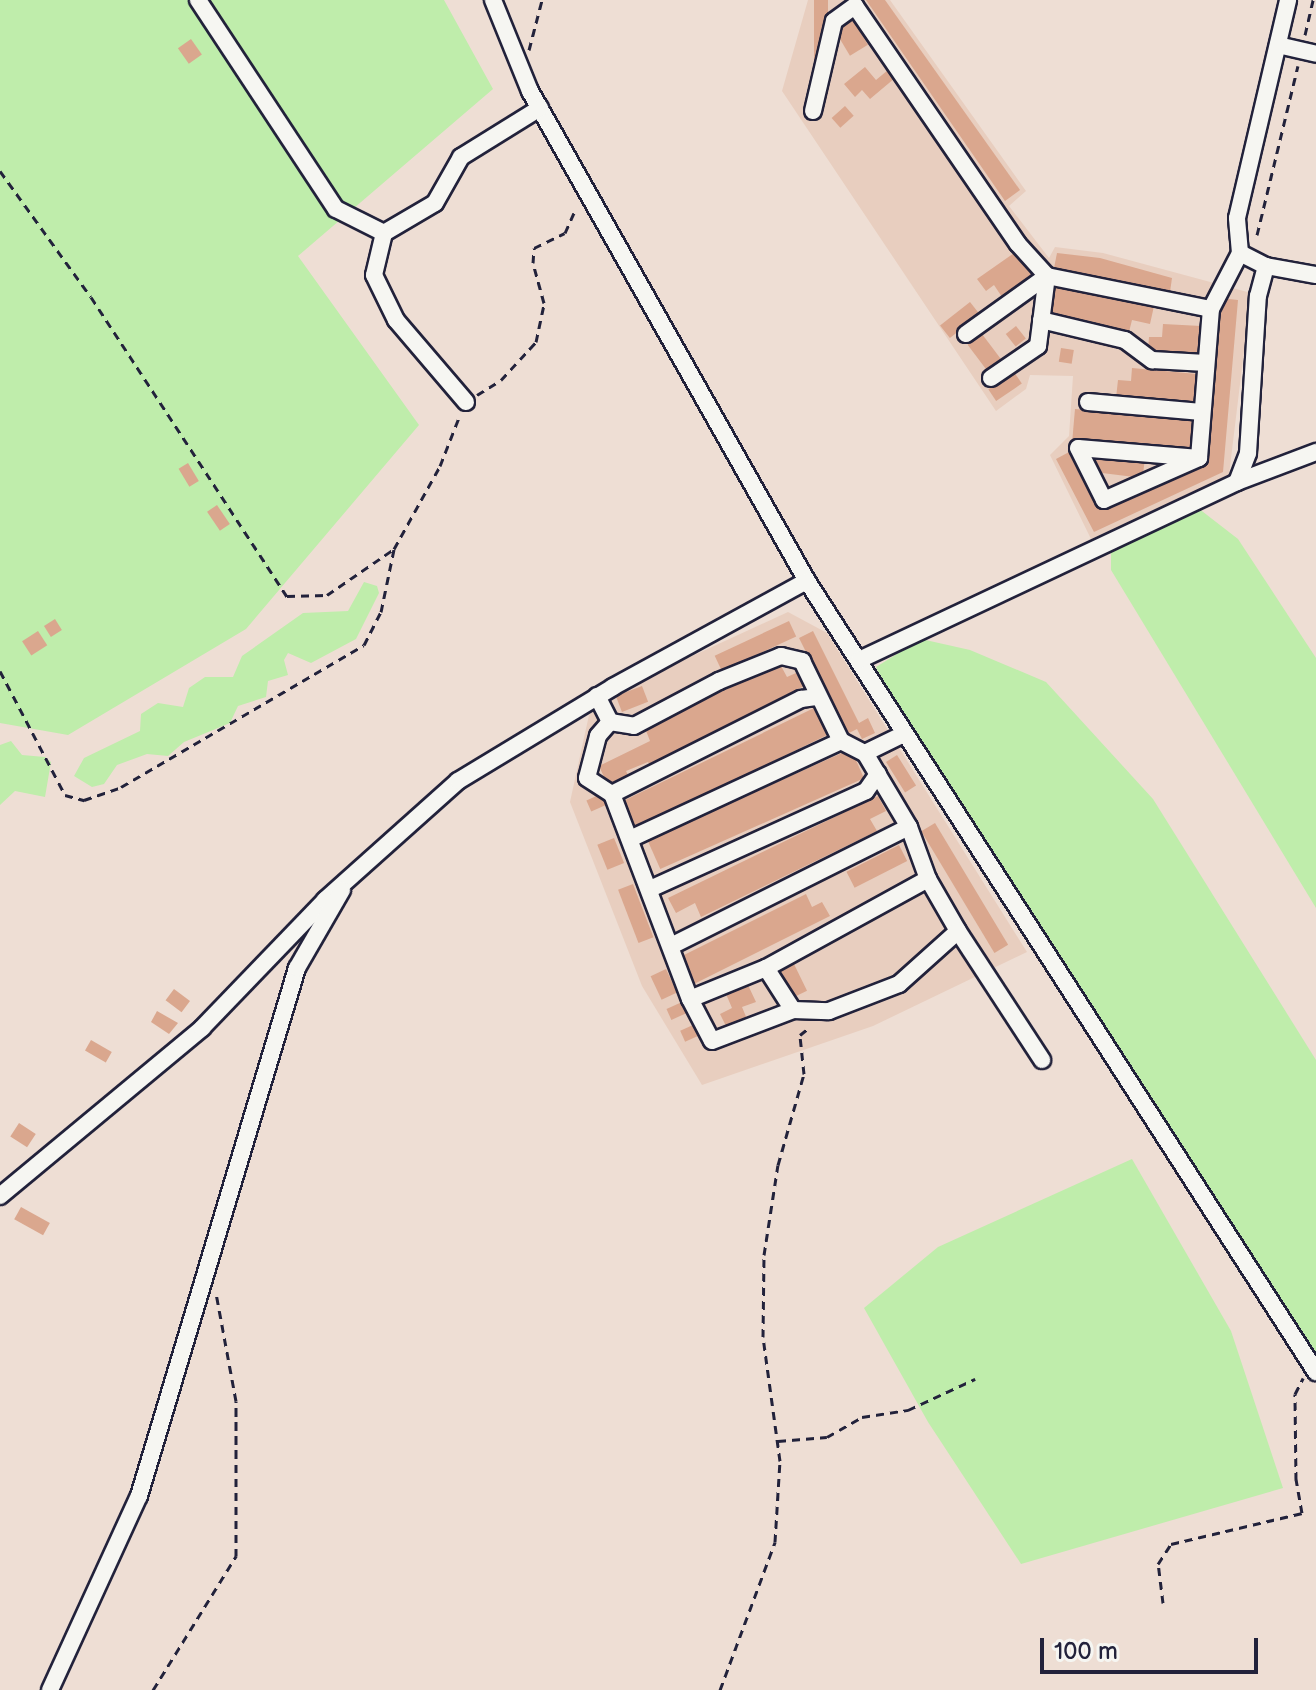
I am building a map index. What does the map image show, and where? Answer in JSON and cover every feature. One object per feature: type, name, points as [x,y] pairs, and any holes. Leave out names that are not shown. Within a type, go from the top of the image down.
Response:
[{"type":"street","points":[[198,0],[278,114],[336,209],[384,233]]},
{"type":"street","points":[[493,0],[540,108],[807,581],[1313,1368]]},
{"type":"street","points":[[1199,458],[1211,309],[1240,253],[1237,218],[1288,0]]},
{"type":"street","points":[[813,111],[834,21],[855,6],[1018,244],[1047,276],[1211,309]]},
{"type":"street","points":[[1278,45],[1309,52]]},
{"type":"street","points":[[466,402],[396,320],[379,286],[374,275],[384,233],[435,203],[461,157],[540,108]]},
{"type":"street","points":[[1240,253],[1266,266],[1316,275]]},
{"type":"street","points":[[1237,482],[1248,453],[1258,296],[1266,266]]},
{"type":"street","points":[[991,378],[1038,346],[1047,276]]},
{"type":"street","points":[[966,334],[1047,276]]},
{"type":"street","points":[[1041,320],[1125,340],[1152,360],[1206,363]]},
{"type":"street","points":[[1088,402],[1202,412]]},
{"type":"street","points":[[1078,448],[1108,450],[1199,458],[1104,500],[1078,448]]},
{"type":"street","points":[[859,660],[1237,482],[1316,452]]},
{"type":"street","points":[[0,1196],[202,1028],[350,877],[458,781],[597,696],[807,581]]},
{"type":"street","points":[[610,722],[634,726],[719,681],[781,656],[802,661],[841,741],[865,753],[909,827],[928,879],[1042,1060]]},
{"type":"street","points":[[597,696],[610,722]]},
{"type":"street","points":[[612,794],[801,699],[818,697]]},
{"type":"street","points":[[610,722],[598,736],[587,778],[612,794],[632,838],[690,999],[712,1041],[793,1010],[829,1011],[899,984],[958,931]]},
{"type":"street","points":[[865,753],[904,734]]},
{"type":"street","points":[[632,838],[841,741]]},
{"type":"street","points":[[650,889],[866,791],[878,774]]},
{"type":"street","points":[[671,946],[909,827]]},
{"type":"street","points":[[50,1690],[139,1496],[297,968],[350,877]]},
{"type":"street","points":[[690,999],[766,968],[928,879]]},
{"type":"street","points":[[766,968],[793,1010]]},
{"type":"path","points":[[522,71],[542,0]]},
{"type":"path","points":[[1257,235],[1309,52],[1313,0]]},
{"type":"path","points":[[0,171],[91,297],[287,596],[327,595],[394,549]]},
{"type":"path","points":[[0,671],[65,795],[84,800],[121,787],[364,645],[381,612],[394,549],[440,466],[466,402],[501,380],[536,342],[544,303],[534,248],[565,233],[574,213]]},
{"type":"path","points":[[720,1690],[775,1542],[778,1441],[763,1337],[764,1255],[778,1165],[804,1074],[800,1035],[829,1011]]},
{"type":"path","points":[[153,1690],[236,1556],[236,1401],[214,1284]]},
{"type":"path","points":[[1163,1603],[1158,1564],[1171,1544],[1302,1513],[1295,1394],[1313,1368]]},
{"type":"path","points":[[778,1441],[827,1437],[862,1417],[908,1410],[975,1379]]},
{"type":"shaded area","points":[[808,0],[890,0],[1026,191],[1009,206],[1049,258],[1055,247],[1103,253],[1251,293],[1229,475],[1091,539],[1050,455],[1069,436],[1073,376],[1030,375],[1026,389],[996,411],[782,91]]},
{"type":"shaded area","points":[[788,612],[827,633],[1027,952],[873,1026],[702,1085],[642,986],[570,802],[589,715],[614,692]]},
{"type":"green space","points":[[0,0],[444,0],[493,89],[298,256],[419,425],[246,629],[68,735],[0,723]]},
{"type":"green space","points":[[1198,508],[1238,539],[1316,658],[1316,908],[1111,570],[1111,550]]},
{"type":"green space","points":[[364,582],[377,586],[379,593],[356,639],[311,663],[288,653],[284,660],[288,675],[268,681],[266,697],[238,706],[230,723],[184,742],[168,756],[147,754],[117,765],[104,784],[92,787],[74,776],[84,758],[140,731],[141,714],[158,703],[183,707],[189,688],[205,677],[233,677],[242,656],[303,613],[348,611]]},
{"type":"green space","points":[[921,639],[970,650],[1046,682],[1153,799],[1316,1060],[1316,1358],[904,735],[876,667]]},
{"type":"green space","points":[[11,741],[22,755],[45,757],[51,762],[45,797],[15,791],[0,805],[0,745]]},
{"type":"green space","points":[[1132,1159],[1231,1331],[1283,1488],[1021,1564],[928,1422],[864,1308],[938,1247]]},
{"type":"building","points":[[814,0],[828,0],[828,94],[814,94]]},
{"type":"building","points":[[866,0],[885,0],[1020,190],[1005,201]]},
{"type":"building","points":[[853,20],[868,45],[850,56],[835,31]]},
{"type":"building","points":[[191,39],[202,55],[189,64],[178,48]]},
{"type":"building","points":[[865,67],[876,80],[888,70],[895,78],[870,99],[862,90],[855,97],[844,84]]},
{"type":"building","points":[[845,106],[854,116],[840,128],[832,118]]},
{"type":"building","points":[[1017,251],[1034,275],[1002,297],[994,285],[986,291],[977,279]]},
{"type":"building","points":[[1057,253],[1100,258],[1172,278],[1170,292],[1054,268]]},
{"type":"building","points":[[1056,285],[1154,306],[1150,324],[1132,320],[1129,332],[1050,315]]},
{"type":"building","points":[[1220,298],[1238,300],[1223,472],[1094,532],[1056,459],[1071,451],[1101,509],[1207,463]]},
{"type":"building","points":[[970,302],[980,315],[950,338],[940,325]]},
{"type":"building","points":[[1163,324],[1201,326],[1200,353],[1148,351],[1149,337],[1162,337]]},
{"type":"building","points":[[1016,326],[1026,339],[1016,347],[1006,334]]},
{"type":"building","points":[[982,334],[1001,359],[986,370],[968,345]]},
{"type":"building","points":[[1061,348],[1074,350],[1072,364],[1059,362]]},
{"type":"building","points":[[1132,368],[1197,374],[1195,404],[1116,398],[1118,380],[1131,381]]},
{"type":"building","points":[[1014,372],[1022,384],[996,401],[988,389]]},
{"type":"building","points":[[1075,409],[1196,420],[1193,450],[1072,440]]},
{"type":"building","points":[[1094,455],[1145,461],[1143,478],[1092,472]]},
{"type":"building","points":[[188,463],[199,481],[189,487],[179,469]]},
{"type":"building","points":[[217,505],[230,524],[220,531],[207,512]]},
{"type":"building","points":[[55,619],[62,630],[51,637],[44,626]]},
{"type":"building","points":[[789,621],[796,636],[722,671],[715,656]]},
{"type":"building","points":[[38,631],[47,645],[31,656],[22,641]]},
{"type":"building","points":[[813,631],[859,723],[868,718],[875,733],[862,739],[857,729],[847,734],[799,638]]},
{"type":"building","points":[[780,664],[787,677],[796,673],[804,686],[670,755],[672,760],[653,769],[648,762],[626,771],[630,779],[609,788],[599,766],[650,741],[645,728]]},
{"type":"building","points":[[642,686],[648,702],[622,712],[616,696]]},
{"type":"building","points":[[814,708],[827,735],[636,828],[623,801]]},
{"type":"building","points":[[851,749],[864,778],[660,869],[647,840]]},
{"type":"building","points":[[897,755],[916,786],[905,792],[886,762]]},
{"type":"building","points":[[601,794],[606,805],[591,811],[586,801]]},
{"type":"building","points":[[878,796],[886,811],[870,819],[877,831],[701,917],[695,903],[676,913],[668,898]]},
{"type":"building","points":[[935,823],[1008,945],[994,953],[921,831]]},
{"type":"building","points":[[614,838],[624,863],[607,870],[597,845]]},
{"type":"building","points":[[899,845],[907,861],[855,888],[846,872]]},
{"type":"building","points":[[633,884],[653,937],[638,943],[618,890]]},
{"type":"building","points":[[806,894],[812,907],[822,902],[830,916],[694,984],[680,957]]},
{"type":"building","points":[[793,962],[807,991],[794,997],[780,969]]},
{"type":"building","points":[[666,969],[677,993],[662,1000],[651,976]]},
{"type":"building","points":[[748,985],[756,1002],[742,1007],[747,1019],[727,1028],[720,1014],[732,1008],[726,994]]},
{"type":"building","points":[[174,989],[190,1001],[182,1012],[166,1000]]},
{"type":"building","points":[[682,1002],[687,1013],[671,1020],[666,1009]]},
{"type":"building","points":[[157,1011],[178,1023],[169,1034],[151,1022]]},
{"type":"building","points":[[693,1025],[698,1036],[685,1042],[680,1031]]},
{"type":"building","points":[[91,1040],[112,1052],[106,1062],[85,1050]]},
{"type":"building","points":[[19,1123],[36,1134],[27,1147],[10,1136]]},
{"type":"building","points":[[21,1207],[50,1223],[43,1235],[14,1219]]}]
